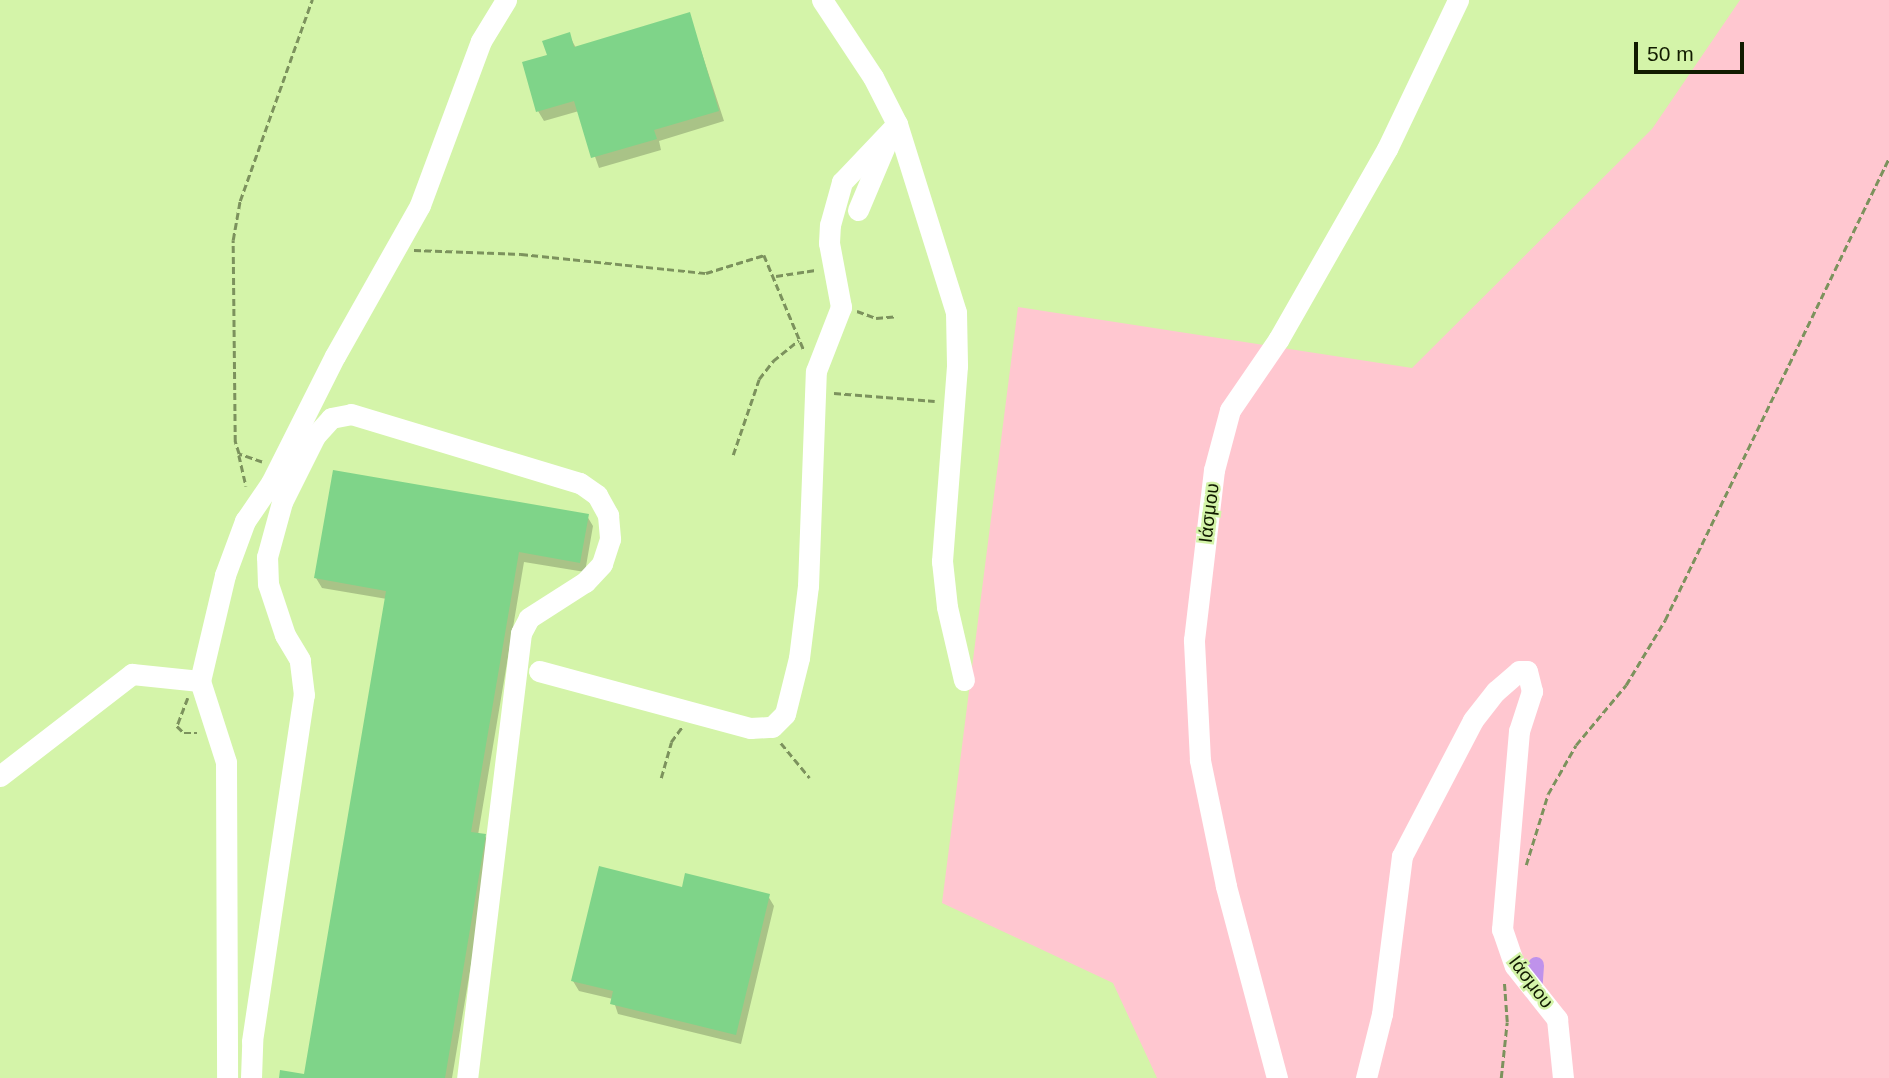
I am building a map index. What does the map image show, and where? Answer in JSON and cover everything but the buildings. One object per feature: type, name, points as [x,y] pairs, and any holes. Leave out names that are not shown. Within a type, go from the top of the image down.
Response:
[{"type":"street","points":[[227,1078],[226,762],[200,681],[225,575],[251,513],[420,205],[481,41],[506,0]]},
{"type":"street","points":[[822,0],[873,77],[895,127],[956,312],[954,394],[942,561],[947,607],[964,680]]},
{"type":"street","name":"Ιάσμου","points":[[1277,1078],[1226,886],[1200,760],[1194,640],[1214,470],[1230,410],[1278,340],[1387,149],[1458,0]]},
{"type":"street","points":[[858,210],[895,127]]},
{"type":"street","points":[[539,671],[750,728],[772,727],[785,714],[804,629],[812,515],[814,382],[841,301],[833,265],[830,225],[842,182],[895,127]]},
{"type":"street","points":[[251,1078],[255,1021],[303,721],[300,660],[285,635],[267,570],[276,521],[315,436],[339,414],[436,437],[580,483],[597,495],[608,514],[610,539],[602,564],[585,582],[529,618],[521,633],[467,1078]]},
{"type":"street","name":"Ιάσμου","points":[[1367,1078],[1382,1014],[1402,856],[1473,720],[1519,671],[1527,671],[1532,691],[1518,731],[1502,929],[1515,965],[1541,993],[1557,1019],[1563,1078]]},
{"type":"street","points":[[0,776],[132,674],[200,681]]},
{"type":"path","points":[[251,513],[233,416],[235,219],[312,0]]},
{"type":"path","points":[[1505,884],[1523,871],[1559,772],[1626,685],[1665,620],[1889,158]]},
{"type":"path","points":[[393,252],[508,253],[706,273],[764,255],[776,276],[814,382],[926,401],[943,400],[954,394]]},
{"type":"path","points":[[776,276],[833,265]]},
{"type":"path","points":[[841,301],[865,316],[897,316]]},
{"type":"path","points":[[733,455],[759,379],[773,361],[799,340]]},
{"type":"path","points":[[239,454],[250,462],[263,462],[285,454]]},
{"type":"path","points":[[661,778],[671,742],[698,714]]},
{"type":"path","points":[[772,727],[810,778]]},
{"type":"path","points":[[1501,1078],[1507,1022],[1503,980],[1515,965]]},
{"type":"shaded area","points":[[1740,0],[1889,0],[1889,1078],[1157,1078],[1113,983],[942,903],[1018,307],[1412,368],[1652,129]]},
{"type":"waterway","points":[[1534,994],[1536,965]]}]
